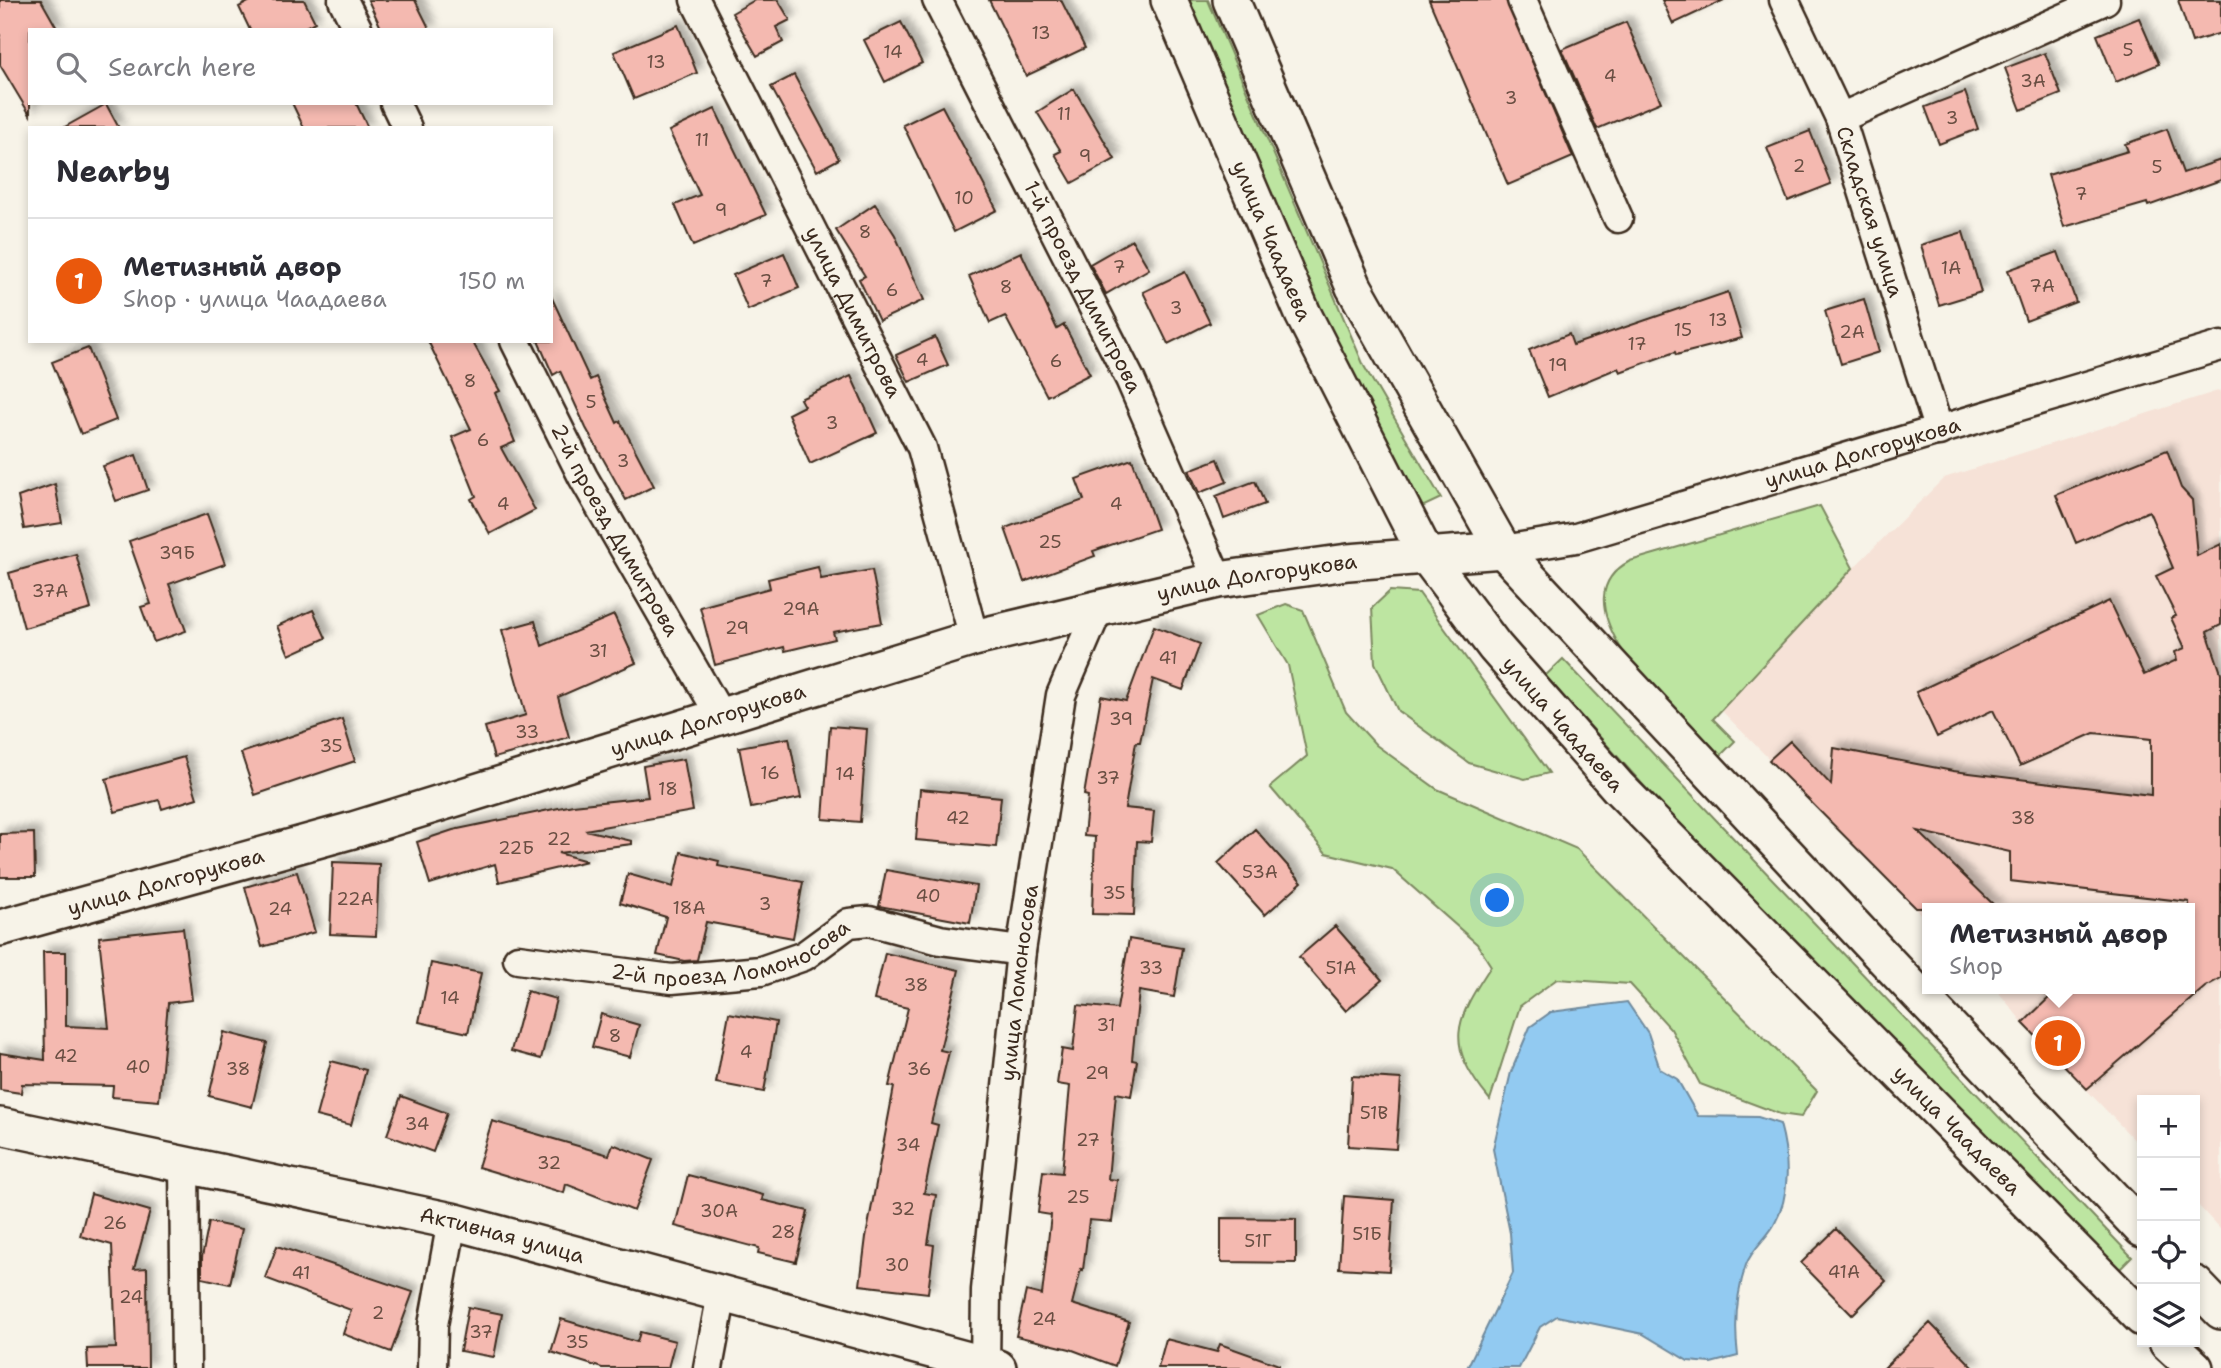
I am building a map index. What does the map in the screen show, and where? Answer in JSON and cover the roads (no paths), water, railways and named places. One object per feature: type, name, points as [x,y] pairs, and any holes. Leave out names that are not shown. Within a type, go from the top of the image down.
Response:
[{"type":"main road","name":"улица Чаадаева","points":[[1168,0],[1303,314],[1426,555],[1495,647],[1618,788],[2137,1303]]},
{"type":"main road","points":[[1231,0],[1354,287],[1503,550],[1896,972],[2137,1224]]},
{"type":"main road","name":"улица Долгорукова","points":[[0,928],[353,830],[974,638],[1219,580],[1426,555],[1503,550]]},
{"type":"main road","name":"Активная улица","points":[[0,1126],[452,1221],[990,1367]]},
{"type":"main road","points":[[2200,1289],[2221,1311]]},
{"type":"main road","points":[[2172,1347],[2195,1368]]},
{"type":"street","points":[[343,0],[357,28]]},
{"type":"street","name":"улица Димитрова","points":[[695,0],[922,448],[974,638]]},
{"type":"street","name":"1-й проезд Димитрова","points":[[937,0],[1130,379],[1219,580]]},
{"type":"street","points":[[1522,0],[1618,218]]},
{"type":"street","name":"Складская улица","points":[[1784,0],[1840,117],[1939,431]]},
{"type":"street","points":[[1840,117],[2105,0]]},
{"type":"street","points":[[396,105],[406,126]]},
{"type":"street","name":"2-й проезд Димитрова","points":[[516,343],[583,477],[720,715]]},
{"type":"street","name":"улица Долгорукова","points":[[1503,550],[1576,538],[2221,346]]},
{"type":"street","name":"улица Ломоносова","points":[[990,1367],[986,1290],[1021,951],[1061,695],[1099,607]]},
{"type":"street","name":"2-й проезд Ломоносова","points":[[518,959],[672,979],[761,971],[804,956],[849,923],[869,921],[940,940],[1021,951]]},
{"type":"street","points":[[184,1163],[186,1368]]},
{"type":"street","points":[[432,1368],[432,1325],[452,1221]]},
{"type":"street","points":[[708,1368],[722,1293]]},
{"type":"water","points":[[1627,1002],[1648,1033],[1660,1069],[1677,1079],[1698,1116],[1758,1117],[1780,1124],[1787,1162],[1786,1188],[1774,1225],[1746,1265],[1737,1310],[1738,1356],[1711,1363],[1688,1361],[1643,1334],[1557,1316],[1540,1327],[1519,1368],[1467,1368],[1513,1273],[1510,1233],[1493,1149],[1511,1072],[1530,1027],[1551,1012]]},
{"type":"place","name":"Метизный двор","points":[[2058,1043]]}]
